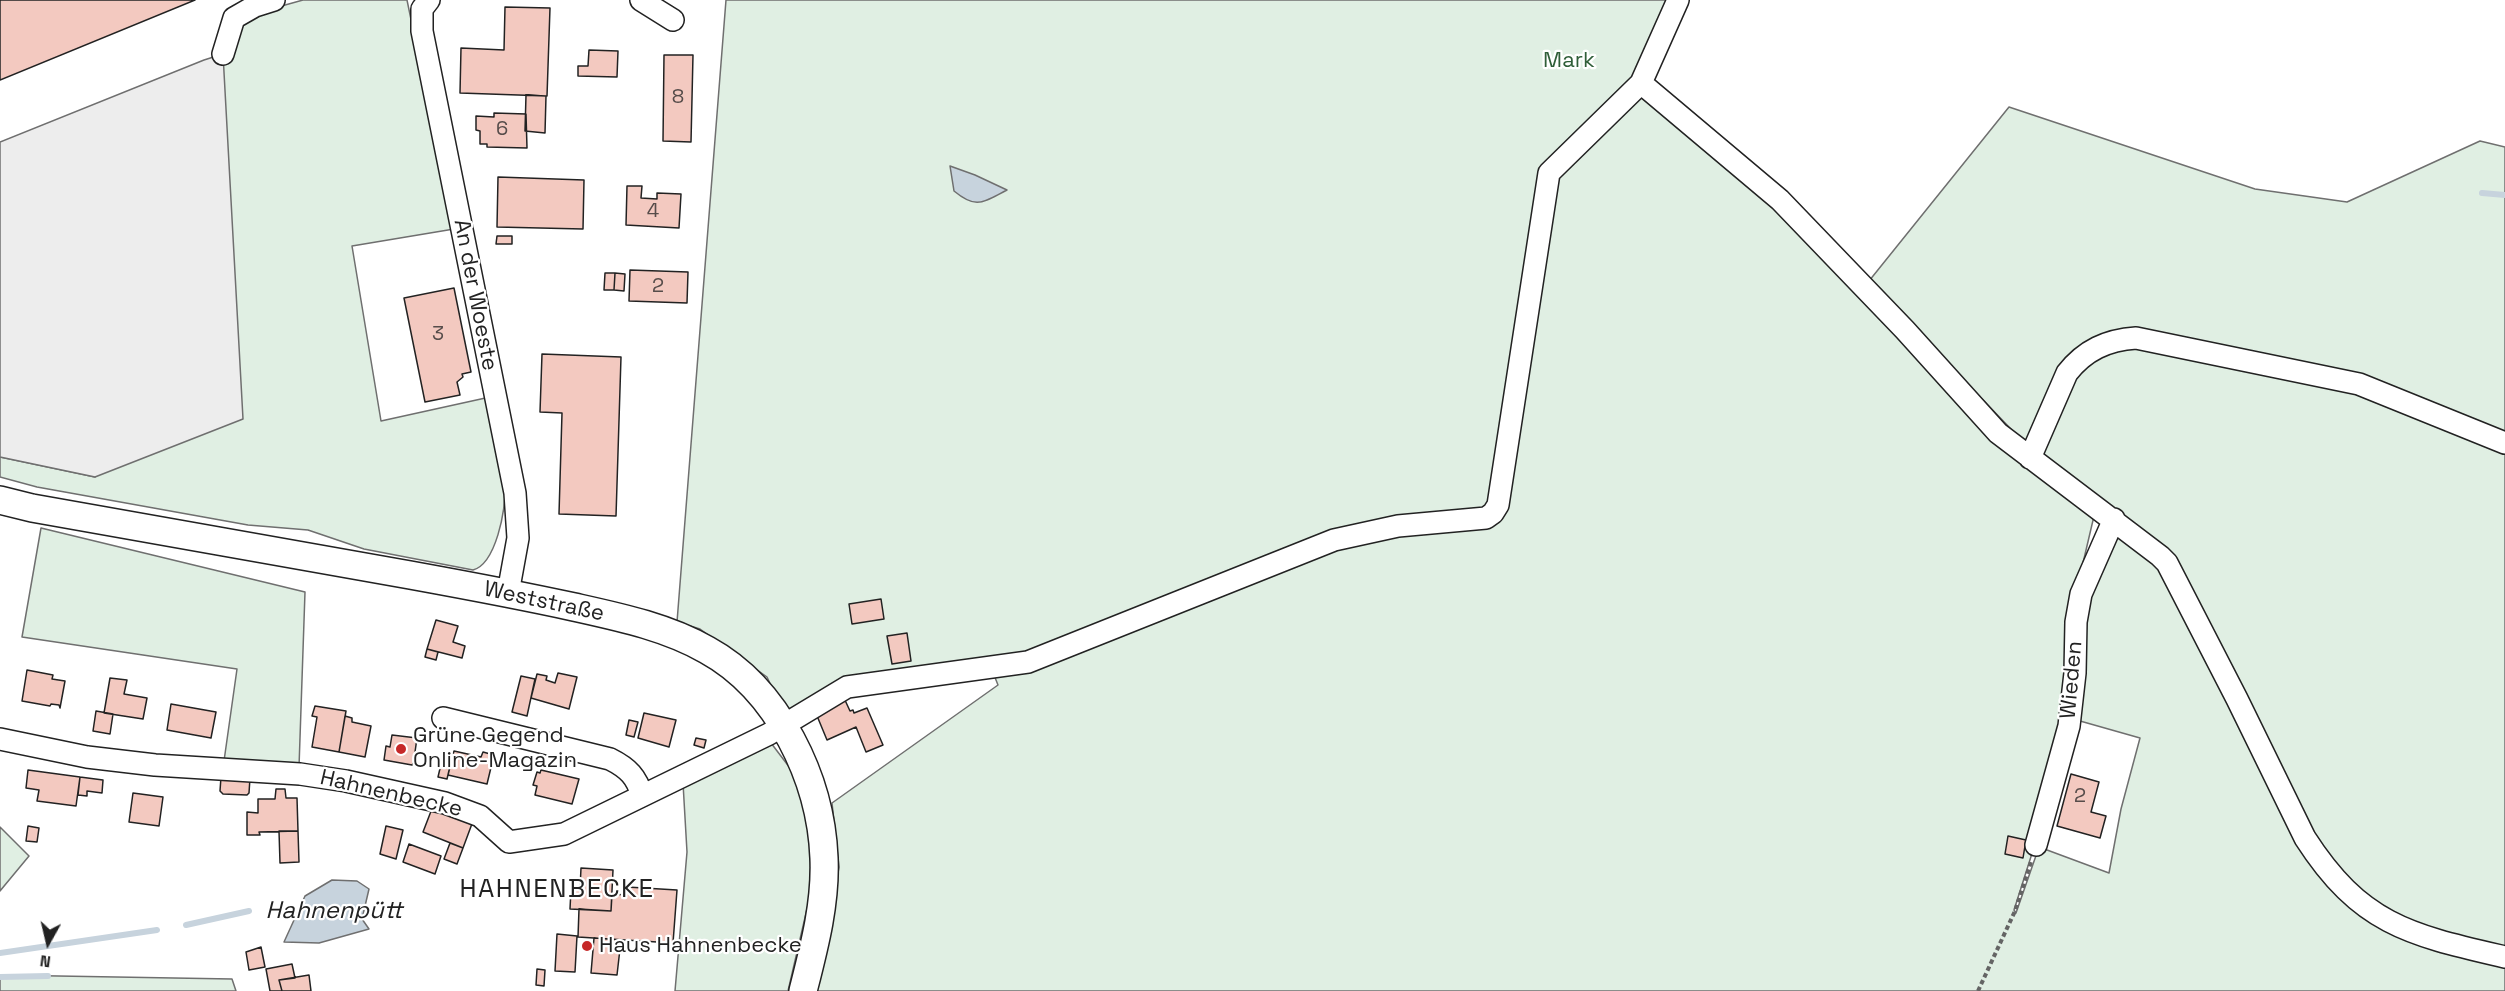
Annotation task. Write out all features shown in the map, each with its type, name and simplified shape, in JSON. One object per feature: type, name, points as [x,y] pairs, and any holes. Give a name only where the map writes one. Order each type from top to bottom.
[{"type":"main road","name":"Weststraße","points":[[0,500],[32,508],[508,593],[643,624],[688,640],[710,651],[759,692],[783,724],[805,766],[822,824],[824,860],[822,899],[803,991]]},
{"type":"street","points":[[223,54],[234,18],[255,6],[274,0]]},
{"type":"street","points":[[641,0],[673,20]]},
{"type":"street","points":[[1678,0],[1641,83],[1780,200],[1905,330],[1998,433],[2114,519],[2167,563],[2305,838],[2334,878],[2355,900],[2383,919],[2406,930],[2434,940],[2505,957]]},
{"type":"street","name":"An der Woeste","points":[[423,3],[422,31],[515,493],[518,538],[508,593]]},
{"type":"street","name":"Hahnenbecke","points":[[0,740],[87,757],[132,763],[300,774],[346,781],[445,803],[480,816],[508,842],[564,834],[769,734],[847,687],[1028,662],[1334,540],[1398,526],[1486,518],[1498,505],[1549,173],[1641,83]]},
{"type":"street","points":[[2030,458],[2067,373],[2077,361],[2087,352],[2104,344],[2120,339],[2136,338],[2360,384],[2505,444]]},
{"type":"street","name":"Wieden","points":[[2036,845],[2068,726],[2075,673],[2076,621],[2081,594],[2114,519]]},
{"type":"street","points":[[443,718],[610,759],[632,773],[642,796]]},
{"type":"path","points":[[1978,991],[2015,911],[2036,845]]},
{"type":"green space","points":[[303,0],[407,0],[454,229],[352,246],[381,421],[490,397],[504,477],[505,497],[498,535],[493,547],[488,558],[481,566],[473,570],[364,549],[308,530],[248,525],[37,487],[0,477],[0,457],[95,477],[223,54],[238,27],[260,12]]},
{"type":"green space","name":"Mark","points":[[726,0],[1676,0],[1638,82],[1544,170],[1492,508],[1397,519],[1027,655],[845,684],[785,716],[767,677],[700,629],[677,622]]},
{"type":"green space","points":[[1642,87],[1776,208],[2094,516],[2079,580],[2068,684],[2035,844],[2014,910],[2016,913],[2039,847],[2109,873],[2121,809],[2140,738],[2073,719],[2090,595],[2115,525],[2166,556],[2036,454],[2059,397],[2089,356],[2136,340],[2359,385],[2505,446],[2505,991],[817,991],[839,867],[832,803],[998,685],[992,670],[1337,549],[1401,530],[1486,529],[1502,516],[1553,175]]},
{"type":"green space","points":[[2009,107],[2255,189],[2347,202],[2480,141],[2505,147],[2505,441],[2359,381],[2135,333],[2083,348],[2031,450],[1869,281]]},
{"type":"green space","points":[[41,528],[305,592],[299,767],[224,761],[237,669],[22,637]]},
{"type":"green space","points":[[771,743],[790,768],[804,796],[811,857],[810,896],[788,991],[675,991],[687,852],[683,783]]},
{"type":"green space","points":[[0,827],[29,856],[0,891]]},
{"type":"green space","points":[[0,975],[232,979],[236,991],[0,991]]},
{"type":"shaded area","points":[[223,54],[243,419],[95,477],[0,457],[0,142]]},
{"type":"water","points":[[950,166],[1007,190],[986,201],[969,201],[954,191]]},
{"type":"water","name":"Hahnenpütt","points":[[332,880],[357,881],[369,889],[362,919],[369,929],[319,943],[284,942],[305,896]]},
{"type":"building","points":[[0,0],[195,0],[0,80]]},
{"type":"building","points":[[505,7],[550,8],[547,96],[460,93],[461,48],[504,50]]},
{"type":"building","points":[[589,50],[618,51],[617,77],[578,76],[578,66],[588,66]]},
{"type":"building","points":[[664,55],[693,55],[691,142],[663,141]]},
{"type":"building","points":[[526,95],[546,96],[545,133],[525,131]]},
{"type":"building","points":[[494,113],[526,114],[527,148],[487,147],[487,144],[480,144],[480,131],[476,130],[476,116],[494,117]]},
{"type":"building","points":[[498,177],[584,180],[583,229],[497,227]]},
{"type":"building","points":[[627,186],[642,186],[641,198],[657,199],[657,193],[681,194],[679,228],[626,225]]},
{"type":"building","points":[[497,236],[512,236],[512,244],[496,244]]},
{"type":"building","points":[[630,270],[688,272],[687,303],[629,301]]},
{"type":"building","points":[[605,273],[615,273],[614,290],[604,290]]},
{"type":"building","points":[[615,273],[625,274],[624,291],[614,290]]},
{"type":"building","points":[[454,288],[471,372],[462,374],[463,377],[457,382],[460,395],[425,402],[404,298]]},
{"type":"building","points":[[542,354],[621,357],[616,516],[559,514],[562,413],[540,412]]},
{"type":"building","points":[[881,599],[884,619],[852,624],[849,604]]},
{"type":"building","points":[[436,620],[458,626],[453,642],[465,646],[462,658],[427,649]]},
{"type":"building","points":[[907,633],[911,661],[892,664],[887,636]]},
{"type":"building","points":[[427,649],[438,652],[436,660],[425,657]]},
{"type":"building","points":[[27,670],[53,675],[52,679],[65,681],[60,708],[59,705],[51,704],[50,706],[22,701]]},
{"type":"building","points":[[558,673],[577,677],[569,709],[531,698],[537,674],[547,676],[546,680],[555,683]]},
{"type":"building","points":[[521,676],[535,679],[527,716],[512,712]]},
{"type":"building","points":[[110,678],[127,680],[124,694],[147,698],[143,719],[104,713]]},
{"type":"building","points":[[844,698],[850,711],[853,710],[854,713],[867,708],[883,745],[866,752],[856,727],[827,740],[815,711]]},
{"type":"building","points":[[171,704],[216,712],[211,738],[167,730]]},
{"type":"building","points":[[315,706],[346,711],[339,752],[312,747],[317,717],[312,716]]},
{"type":"building","points":[[96,711],[113,714],[110,734],[93,731]]},
{"type":"building","points":[[644,713],[676,720],[669,747],[638,738]]},
{"type":"building","points":[[345,716],[352,718],[352,722],[371,726],[365,757],[339,752]]},
{"type":"building","points":[[629,720],[638,722],[634,737],[626,735]]},
{"type":"building","name":"Grüne Gegend Online-Magazin","points":[[392,735],[417,738],[416,760],[412,765],[384,760],[386,746],[390,747]]},
{"type":"building","points":[[696,738],[706,740],[704,748],[694,745]]},
{"type":"building","points":[[454,751],[481,757],[483,752],[494,755],[487,784],[448,775]]},
{"type":"building","points":[[442,760],[451,762],[447,779],[438,777]]},
{"type":"building","points":[[28,770],[80,777],[76,806],[37,801],[39,790],[26,788]]},
{"type":"building","points":[[541,770],[579,779],[572,804],[535,795],[537,786],[533,785],[537,772],[540,773]]},
{"type":"building","points":[[2071,774],[2099,782],[2091,812],[2106,816],[2100,838],[2057,826]]},
{"type":"building","points":[[80,777],[103,780],[102,793],[87,791],[87,796],[78,795]]},
{"type":"building","points":[[221,777],[250,778],[249,793],[247,795],[223,794],[220,791]]},
{"type":"building","points":[[276,789],[285,789],[286,798],[297,798],[298,831],[259,832],[260,835],[247,835],[247,812],[258,813],[258,799],[275,799]]},
{"type":"building","points":[[133,793],[163,797],[159,826],[129,822]]},
{"type":"building","points":[[433,806],[473,821],[463,848],[423,832]]},
{"type":"building","points":[[28,826],[39,828],[37,842],[26,841]]},
{"type":"building","points":[[386,826],[403,830],[396,859],[380,854]]},
{"type":"building","points":[[279,831],[298,831],[299,862],[280,863]]},
{"type":"building","points":[[2008,836],[2026,840],[2023,858],[2005,854]]},
{"type":"building","points":[[450,843],[463,848],[457,864],[444,859]]},
{"type":"building","points":[[409,844],[441,856],[435,874],[403,862]]},
{"type":"building","points":[[581,868],[613,870],[611,911],[570,909],[571,889],[580,889]]},
{"type":"building","points":[[627,887],[677,890],[673,943],[578,937],[579,909],[611,911],[612,894],[626,895]]},
{"type":"building","points":[[557,934],[577,936],[575,972],[555,971]]},
{"type":"building","points":[[594,938],[621,940],[617,975],[591,973]]},
{"type":"building","points":[[261,947],[265,967],[249,970],[246,952]]},
{"type":"building","points":[[292,964],[295,978],[279,980],[282,991],[270,991],[266,969]]},
{"type":"building","points":[[537,969],[545,970],[544,986],[536,985]]},
{"type":"building","points":[[309,975],[311,991],[282,991],[279,980]]},
{"type":"waterway","points":[[2482,193],[2505,195]]},
{"type":"waterway","name":"Hahnenbecke","points":[[186,925],[249,911]]},
{"type":"waterway","name":"Hahnenbecke","points":[[0,953],[157,930]]},
{"type":"waterway","points":[[0,977],[48,976]]},
{"type":"place","name":"Grüne Gegend Online-Magazin","points":[[401,749]]},
{"type":"place","name":"Haus Hahnenbecke","points":[[587,946]]},
{"type":"district","name":"HAHNENBECKE","points":[[557,890]]}]
